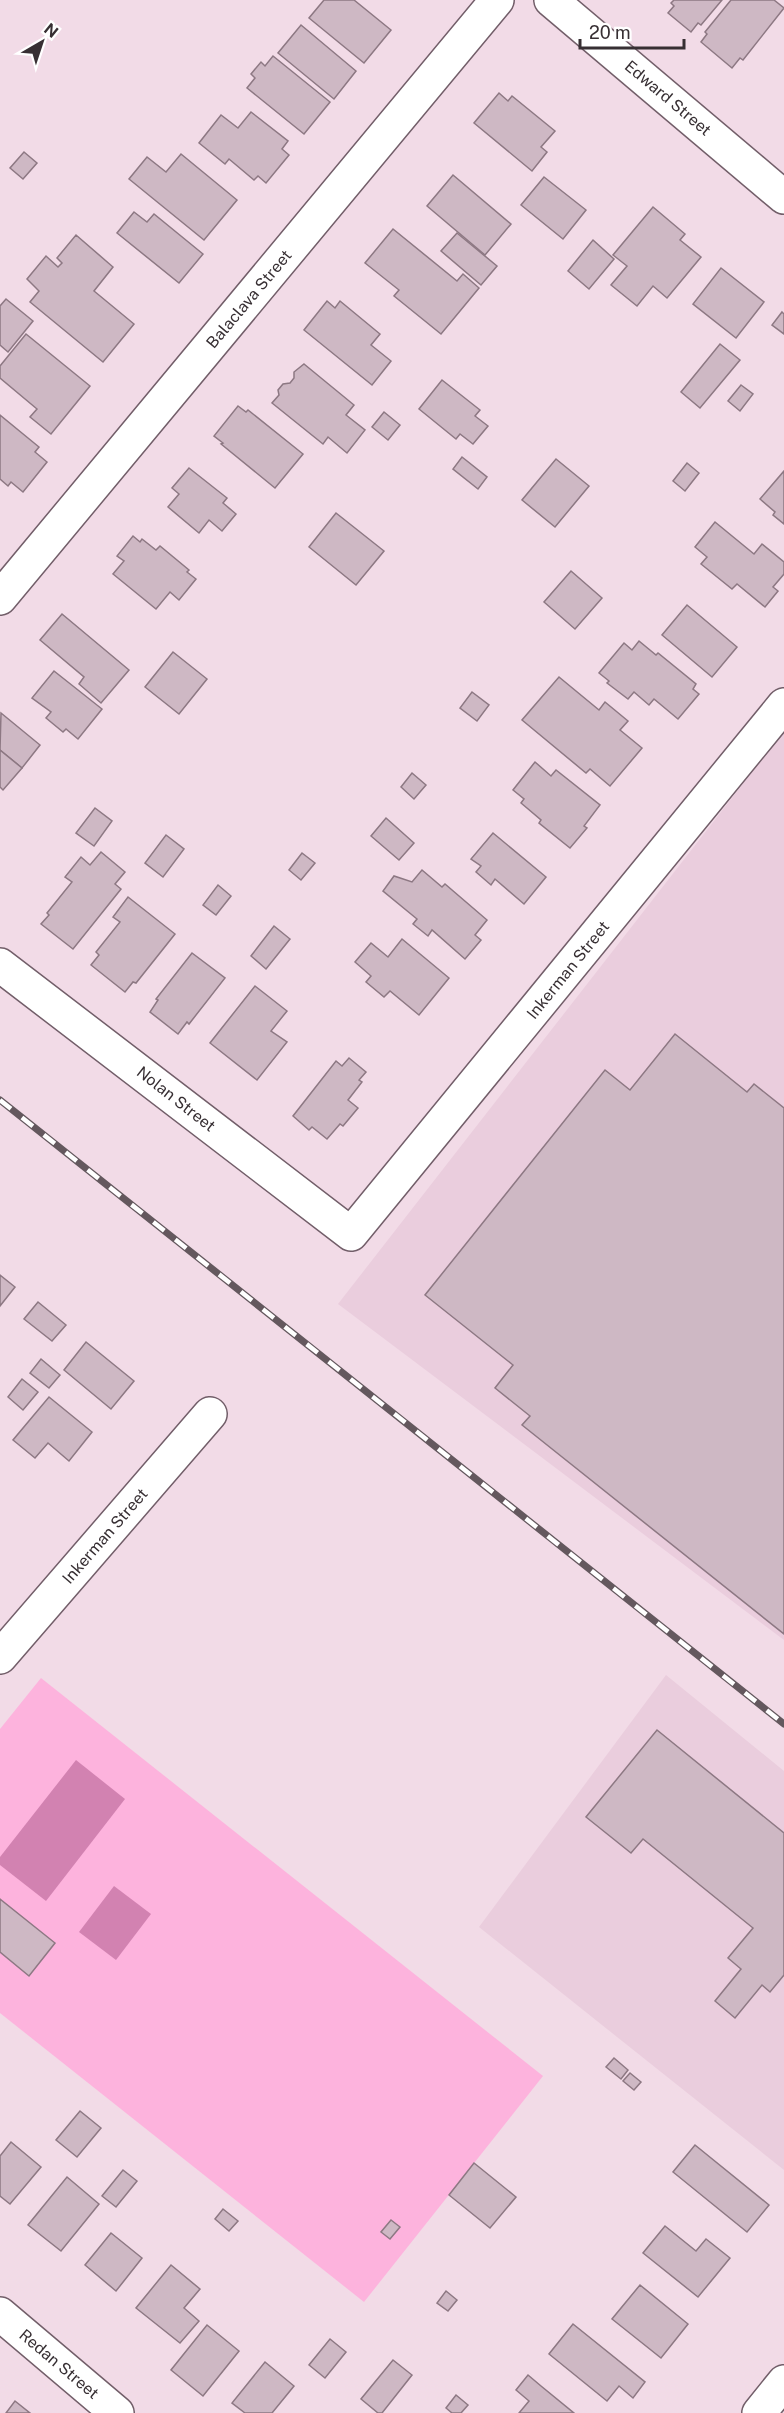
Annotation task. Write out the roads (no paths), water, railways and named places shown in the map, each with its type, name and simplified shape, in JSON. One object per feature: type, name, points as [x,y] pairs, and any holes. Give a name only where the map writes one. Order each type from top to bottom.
[{"type":"street","name":"Balaclava Street","points":[[0,598],[497,0]]},
{"type":"street","name":"Edward Street","points":[[551,0],[784,197]]},
{"type":"street","name":"Inkerman Street","points":[[351,1234],[784,705]]},
{"type":"street","name":"Nolan Street","points":[[0,965],[351,1234]]},
{"type":"street","name":"Inkerman Street","points":[[0,1657],[210,1414]]},
{"type":"street","name":"Redan Street","points":[[0,2314],[117,2413]]},
{"type":"street","points":[[759,2413],[784,2382]]},
{"type":"railway","points":[[0,1100],[784,1724]]}]
